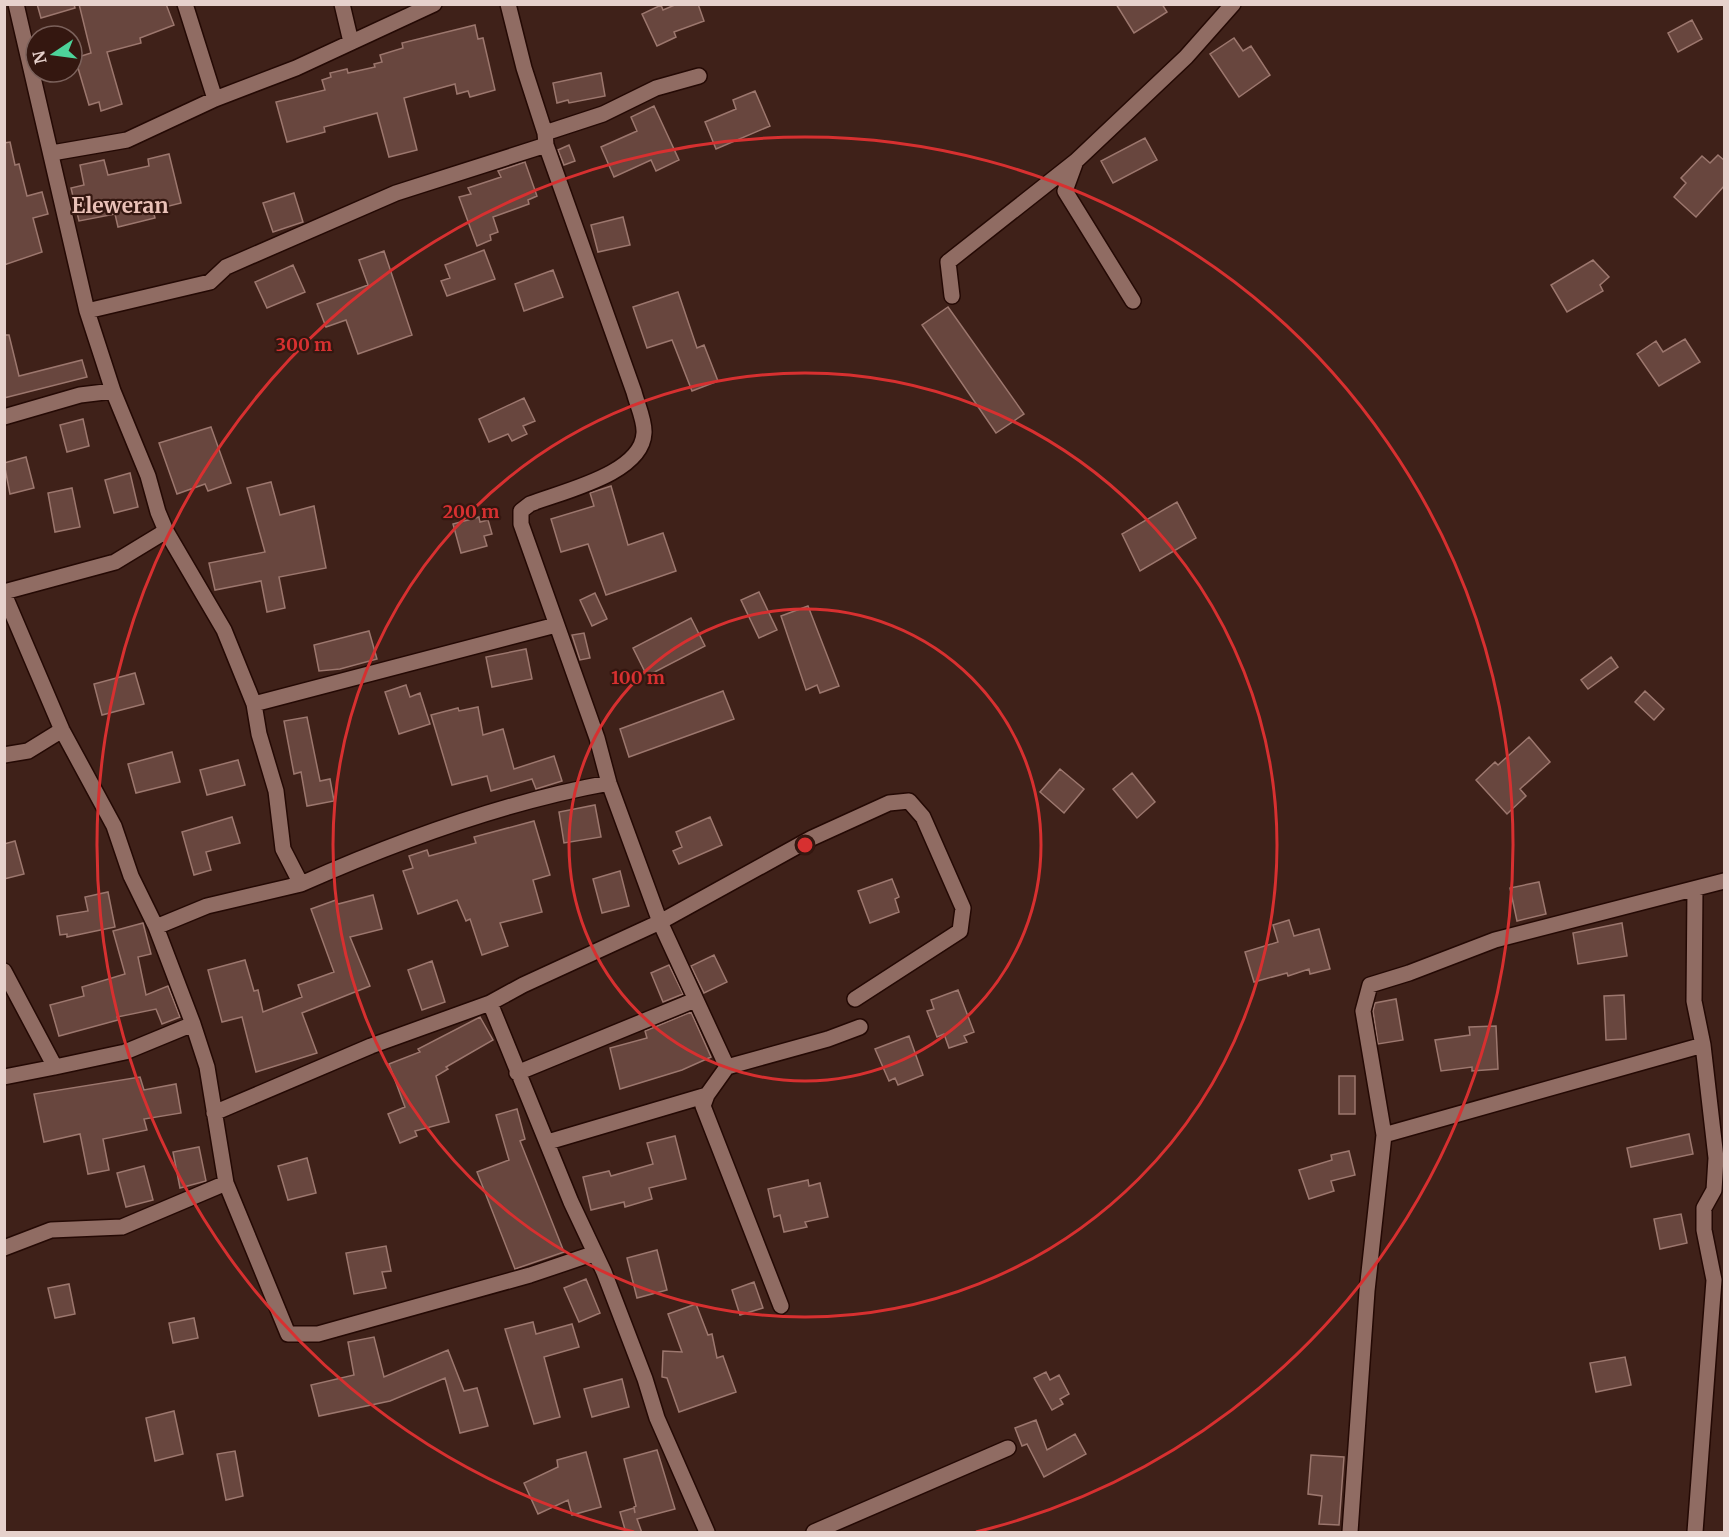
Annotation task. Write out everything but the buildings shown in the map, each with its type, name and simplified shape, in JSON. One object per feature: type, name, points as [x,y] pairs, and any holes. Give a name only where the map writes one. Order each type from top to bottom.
[{"type":"street","points":[[16,4],[52,153],[65,229],[87,311],[113,391],[148,476],[166,531],[224,630],[254,704],[259,734],[276,791],[284,849],[301,884]]},
{"type":"street","points":[[185,4],[215,99]]},
{"type":"street","points":[[342,4],[351,42]]},
{"type":"street","points":[[52,153],[128,140],[215,99],[296,68],[434,4]]},
{"type":"street","points":[[508,4],[545,139],[627,371],[645,431],[639,451],[615,472],[530,504],[522,511],[521,524],[597,738],[609,783],[660,922],[727,1067]]},
{"type":"street","points":[[952,296],[948,262],[1076,161],[1186,57],[1233,4]]},
{"type":"street","points":[[87,311],[210,282],[226,267],[396,193],[545,139],[656,88],[699,76]]},
{"type":"street","points":[[1076,161],[1065,191],[1133,301]]},
{"type":"street","points":[[4,417],[80,395],[113,391]]},
{"type":"street","points":[[166,531],[115,562],[4,593],[62,730],[114,826],[131,876],[156,927],[194,1024],[207,1067],[226,1184],[288,1334],[318,1334],[530,1275],[595,1253]]},
{"type":"street","points":[[254,704],[556,625]]},
{"type":"street","points":[[4,755],[28,751],[62,730]]},
{"type":"street","points":[[156,927],[207,906],[301,884],[379,850],[466,821],[580,788],[609,783]]},
{"type":"street","points":[[214,1113],[371,1046],[490,1003],[660,922],[812,838],[889,803],[909,801],[922,817],[963,908],[960,931],[855,999]]},
{"type":"street","points":[[1350,1533],[1367,1291],[1384,1136],[1363,1011],[1370,985],[1438,962],[1495,939],[1725,881]]},
{"type":"street","points":[[1695,889],[1694,1001],[1703,1045],[1719,1189],[1704,1209],[1704,1230],[1714,1280],[1695,1533]]},
{"type":"street","points":[[4,971],[54,1067]]},
{"type":"street","points":[[516,1073],[695,1000]]},
{"type":"street","points":[[490,1003],[516,1073],[595,1253],[645,1379],[657,1418],[707,1533]]},
{"type":"street","points":[[4,1077],[125,1052],[194,1024]]},
{"type":"street","points":[[781,1306],[703,1106],[707,1095],[727,1067],[775,1055],[860,1027]]},
{"type":"street","points":[[1384,1136],[1703,1045]]},
{"type":"street","points":[[548,1142],[707,1095]]},
{"type":"street","points":[[4,1248],[51,1230],[122,1227],[226,1184]]},
{"type":"street","points":[[814,1533],[1008,1448]]},
{"type":"district","name":"Eleweran","points":[[120,205]]}]
